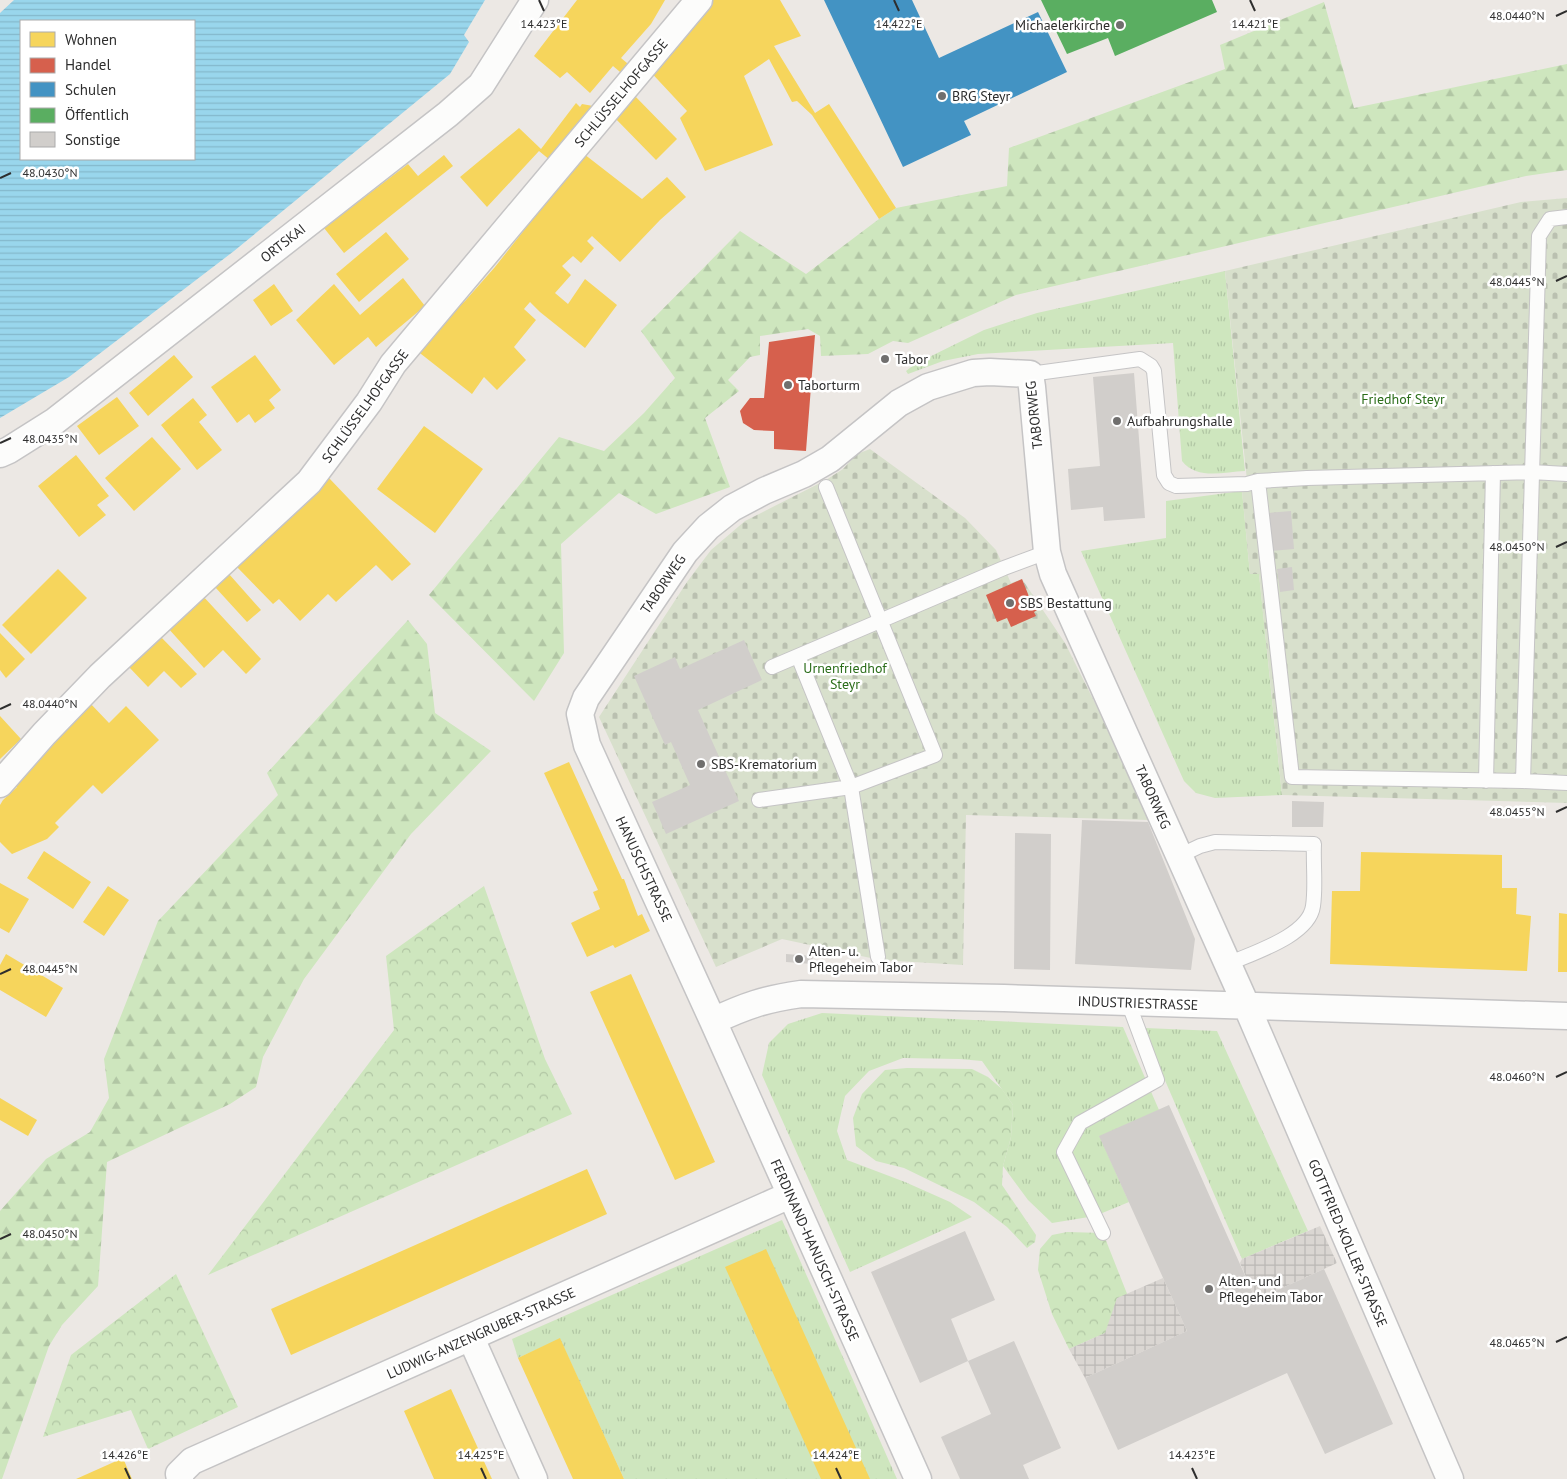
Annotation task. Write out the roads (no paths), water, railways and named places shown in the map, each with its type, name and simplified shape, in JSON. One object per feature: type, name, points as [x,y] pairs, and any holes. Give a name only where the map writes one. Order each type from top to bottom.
[{"type":"street","name":"ORTSKAI","points":[[0,454],[10,450],[55,421],[434,126],[481,85],[535,0]]},
{"type":"street","name":"SCHLÜSSELHOFGASSE","points":[[0,784],[44,734],[100,676],[309,482],[369,402],[393,364],[699,0]]},
{"type":"street","name":"TABORWEG","points":[[580,714],[586,698],[685,552],[708,527],[732,508],[764,491],[804,474],[830,459],[899,403],[928,387],[973,373],[1030,374],[1047,552],[1053,574],[1246,1007]]},
{"type":"street","name":"HANUSCHSTRASSE","points":[[580,714],[587,745],[713,1021]]},
{"type":"street","name":"INDUSTRIESTRASSE","points":[[713,1021],[745,1006],[773,998],[800,994],[1004,998],[1567,1016]]},
{"type":"street","name":"GOTTFRIED-KOLLER-STRASSE","points":[[1246,1007],[1450,1479]]},
{"type":"street","name":"FERDINAND-HANUSCH-STRASSE","points":[[713,1021],[918,1479]]},
{"type":"street","name":"LUDWIG-ANZENGRUBER-STRASSE","points":[[180,1479],[179,1474],[192,1461],[790,1195]]},
{"type":"street","points":[[471,1338],[534,1479]]},
{"type":"lane","points":[[1523,781],[1539,236],[1550,219],[1567,217]]},
{"type":"lane","points":[[1030,374],[1140,358],[1146,361],[1152,366],[1154,371],[1164,475],[1169,483],[1176,486],[1247,484],[1258,481],[1306,478],[1531,472],[1567,474]]},
{"type":"lane","points":[[1486,781],[1493,473]]},
{"type":"lane","points":[[1258,481],[1292,777],[1567,783]]},
{"type":"lane","points":[[759,800],[851,787],[935,755],[826,487]]},
{"type":"lane","points":[[772,667],[1004,568],[1047,552]]},
{"type":"lane","points":[[798,656],[851,787],[878,957]]},
{"type":"lane","points":[[1179,856],[1200,846],[1215,842],[1314,844],[1313,907],[1308,919],[1286,938],[1228,964]]},
{"type":"lane","points":[[1103,1233],[1064,1152],[1080,1123],[1157,1080],[1128,1002]]},
{"type":"water","points":[[14,0],[485,0],[464,35],[469,42],[450,74],[234,251],[69,377],[0,418],[0,13]]},
{"type":"place","name":"Michaelerkirche","points":[[1120,25]]},
{"type":"place","name":"BRG Steyr","points":[[942,96]]},
{"type":"place","name":"Tabor","points":[[885,359]]},
{"type":"place","name":"Taborturm","points":[[788,385]]},
{"type":"place","name":"Aufbahrungshalle","points":[[1117,421]]},
{"type":"place","name":"SBS Bestattung","points":[[1010,603]]},
{"type":"place","name":"SBS-Krematorium","points":[[701,764]]},
{"type":"place","name":"Alten- u. Pflegeheim Tabor","points":[[799,959]]},
{"type":"place","name":"Alten- und Pflegeheim Tabor","points":[[1209,1289]]},
{"type":"park label","name":"Friedhof Steyr","points":[[1403,399]]},
{"type":"park label","name":"Urnenfriedhof Steyr","points":[[845,676]]}]
